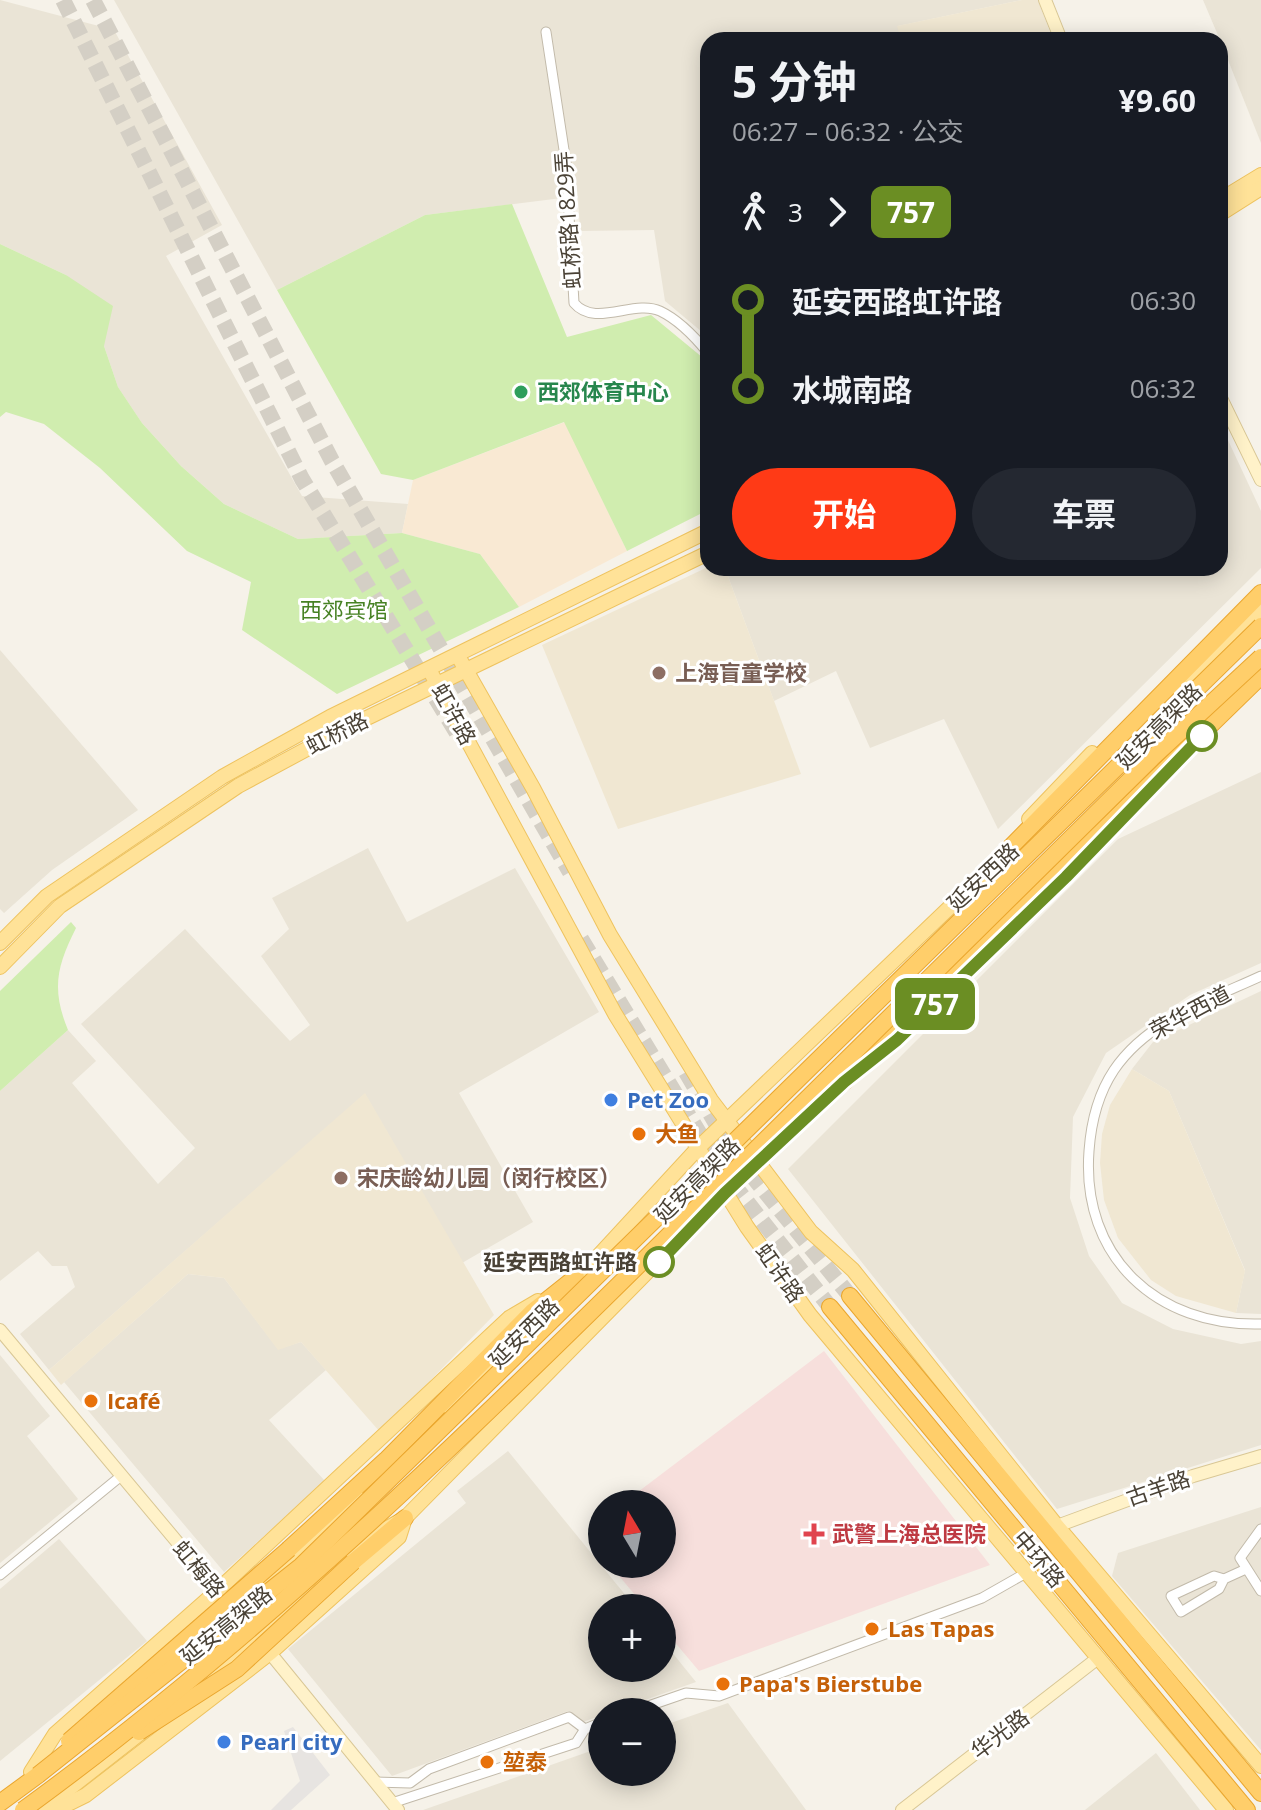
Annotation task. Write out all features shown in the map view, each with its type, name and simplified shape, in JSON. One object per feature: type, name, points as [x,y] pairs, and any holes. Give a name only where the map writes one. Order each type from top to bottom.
[{"type":"highway","points":[[989,869],[1261,593]]},
{"type":"highway","name":"延安高架路","points":[[0,1803],[310,1557],[1261,626]]},
{"type":"highway","name":"延安高架路","points":[[23,1810],[106,1750],[312,1576],[493,1409],[1152,758],[1261,656]]},
{"type":"highway","points":[[844,1082],[1261,678]]},
{"type":"highway","points":[[35,1774],[84,1724],[289,1549],[386,1460],[532,1312],[576,1277]]},
{"type":"highway","name":"中环路","points":[[850,1296],[1261,1793]]},
{"type":"highway","name":"中环路","points":[[830,1307],[1247,1810]]},
{"type":"highway","points":[[106,1750],[159,1721],[237,1669],[405,1518]]},
{"type":"main road","points":[[1228,195],[1261,175]]},
{"type":"main road","points":[[1228,209],[1261,188]]},
{"type":"main road","name":"虹桥路","points":[[0,943],[47,896],[222,777],[330,717],[430,671],[700,535]]},
{"type":"main road","name":"虹桥路","points":[[0,967],[60,906],[238,786],[342,730],[700,557]]},
{"type":"main road","points":[[989,869],[1045,800],[1261,587]]},
{"type":"main road","name":"延安西路","points":[[0,1795],[35,1774],[237,1614],[555,1303],[698,1148],[989,869],[1056,811],[1261,608]]},
{"type":"main road","name":"虹许路","points":[[458,656],[617,946],[676,1046],[758,1165],[818,1239],[853,1270],[1057,1526],[1261,1766]]},
{"type":"main road","name":"延安西路","points":[[42,1810],[258,1638],[348,1551],[405,1518],[725,1193],[844,1082],[886,1028],[1261,656]]},
{"type":"main road","name":"虹许路","points":[[430,671],[615,1014],[725,1193],[810,1315],[1226,1810]]},
{"type":"main road","points":[[844,1082],[897,1040],[1055,888],[1182,755],[1261,678]]},
{"type":"main road","points":[[35,1774],[55,1734],[217,1591],[509,1318],[576,1277]]},
{"type":"main road","points":[[56,1810],[86,1795],[270,1653],[399,1537],[405,1518]]},
{"type":"main road","points":[[258,1638],[287,1638]]},
{"type":"street","points":[[1045,0],[1058,32]]},
{"type":"street","name":"虹桥路1829弄","points":[[546,32],[566,163],[574,303],[579,310],[596,313],[658,310],[692,333],[700,343]]},
{"type":"street","points":[[1228,412],[1261,480]]},
{"type":"street","name":"荣华西道","points":[[1261,976],[1178,1015],[1142,1038],[1114,1070],[1098,1103],[1088,1168],[1091,1203],[1105,1240],[1125,1274],[1152,1297],[1194,1316],[1234,1325],[1261,1324]]},
{"type":"street","name":"虹梅路","points":[[0,1330],[395,1807]]},
{"type":"street","name":"古羊路","points":[[1057,1526],[1132,1496],[1261,1456]]},
{"type":"street","points":[[0,1575],[121,1476]]},
{"type":"street","points":[[1261,1529],[1240,1558],[1261,1591]]},
{"type":"street","points":[[1224,1579],[1214,1576],[1171,1596],[1181,1612],[1219,1589],[1224,1579],[1246,1569]]},
{"type":"street","points":[[672,1698],[686,1693],[719,1696],[982,1598],[1026,1573]]},
{"type":"street","name":"华光路","points":[[902,1810],[1098,1658]]},
{"type":"street","points":[[375,1782],[410,1783],[429,1769],[569,1717],[585,1729]]},
{"type":"street","points":[[395,1807],[576,1743],[588,1728]]},
{"type":"shaded area","points":[[0,0],[114,30],[222,225],[166,256],[302,496],[408,504],[402,533],[298,539],[224,504],[181,466],[142,423],[118,387],[104,346],[66,275],[0,244]]},
{"type":"shaded area","points":[[114,0],[1022,0],[898,26],[899,32],[700,32],[700,330],[665,301],[654,230],[580,231],[578,196],[425,215],[277,290]]},
{"type":"shaded area","points":[[1022,0],[1038,0],[1050,32],[899,32],[897,26]]},
{"type":"shaded area","points":[[1203,0],[1261,0],[1261,143],[1228,60],[1228,32],[1217,32]]},
{"type":"shaded area","points":[[565,422],[627,551],[519,607],[480,554],[402,533],[413,480]]},
{"type":"shaded area","points":[[1228,440],[1261,511],[1261,568],[998,829],[944,719],[870,748],[836,671],[774,701],[728,576],[1228,576]]},
{"type":"shaded area","name":"上海盲童学校","points":[[700,571],[700,576],[728,576],[801,774],[618,829],[542,645]]},
{"type":"shaded area","points":[[0,650],[138,810],[52,870],[4,913],[0,909]]},
{"type":"shaded area","points":[[1261,772],[1261,963],[1190,995],[1106,1053],[1073,1117],[1070,1198],[1089,1256],[1122,1303],[1173,1329],[1241,1344],[1261,1341],[1261,1445],[1057,1509],[788,1169],[1118,839]]},
{"type":"shaded area","points":[[368,848],[407,922],[515,868],[599,1012],[459,1093],[533,1222],[462,1263],[365,1094],[49,1370],[20,1334],[75,1287],[67,1266],[52,1266],[38,1251],[0,1281],[0,1091],[68,1030],[96,1061],[72,1083],[158,1184],[195,1148],[81,1024],[185,929],[290,1041],[310,1025],[261,956],[289,929],[272,898]]},
{"type":"shaded area","points":[[1261,991],[1261,1314],[1236,1313],[1245,1270],[1169,1091],[1132,1069],[1153,1042]]},
{"type":"shaded area","points":[[1132,1069],[1169,1091],[1245,1271],[1236,1313],[1176,1296],[1151,1280],[1118,1238],[1104,1200],[1100,1163],[1102,1134],[1110,1105]]},
{"type":"shaded area","name":"宋庆龄幼儿园（闵行校区）","points":[[365,1093],[494,1315],[380,1432],[301,1342],[278,1350],[224,1278],[188,1274],[61,1385],[49,1370]]},
{"type":"shaded area","points":[[188,1274],[224,1278],[278,1349],[301,1342],[326,1370],[269,1420],[325,1481],[224,1572],[64,1382]]},
{"type":"shaded area","name":"武警上海总医院","points":[[824,1351],[990,1565],[699,1671],[676,1644],[676,1594],[634,1594],[621,1578],[676,1578],[676,1490],[640,1490]]},
{"type":"shaded area","points":[[0,1355],[50,1416],[27,1436],[78,1499],[0,1563]]},
{"type":"shaded area","points":[[508,1451],[588,1549],[588,1578],[612,1578],[625,1594],[588,1594],[588,1682],[676,1682],[676,1657],[696,1682],[651,1698],[588,1698],[588,1720],[583,1722],[568,1711],[392,1776],[288,1649],[466,1503],[457,1491]]},
{"type":"shaded area","points":[[1261,1507],[1261,1750],[1112,1576],[1118,1553]]},
{"type":"shaded area","points":[[59,1539],[147,1641],[0,1761],[0,1589]]},
{"type":"shaded area","points":[[728,1703],[806,1810],[423,1810],[588,1752],[588,1786],[676,1786],[676,1721]]},
{"type":"shaded area","points":[[293,1727],[330,1775],[291,1810],[271,1810],[300,1781],[284,1731]]},
{"type":"shaded area","points":[[1156,1753],[1200,1810],[1085,1810]]},
{"type":"green space","name":"西郊体育中心","points":[[512,204],[567,337],[651,315],[700,355],[700,514],[627,551],[564,422],[413,480],[381,474],[277,290],[425,215]]},
{"type":"green space","name":"西郊宾馆","points":[[0,244],[66,275],[113,306],[104,346],[118,387],[142,423],[181,466],[224,504],[298,539],[402,533],[480,554],[519,607],[337,694],[242,630],[251,582],[187,551],[100,468],[44,424],[6,412],[0,417]]},
{"type":"green space","points":[[71,922],[76,928],[64,954],[58,978],[59,1002],[68,1030],[0,1091],[0,991]]},
{"type":"tunnel","points":[[63,0],[302,479],[460,738]]},
{"type":"tunnel","points":[[93,0],[332,461],[570,872]]},
{"type":"tunnel","points":[[581,939],[721,1169],[830,1307]]},
{"type":"tunnel","points":[[686,1072],[732,1151],[850,1296]]},
{"type":"bus line","name":"757","points":[[659,1262],[725,1193],[844,1082],[897,1040],[1066,877],[1202,736]]},
{"type":"place","name":"西郊体育中心","points":[[521,392]]},
{"type":"place","name":"上海盲童学校","points":[[659,673]]},
{"type":"place","name":"Pet Zoo","points":[[611,1100]]},
{"type":"place","name":"大鱼","points":[[639,1134]]},
{"type":"place","name":"宋庆龄幼儿园（闵行校区）","points":[[341,1178]]},
{"type":"place","name":"延安西路虹许路","points":[[659,1262]]},
{"type":"place","name":"Icafé","points":[[91,1401]]},
{"type":"place","name":"武警上海总医院","points":[[814,1534]]},
{"type":"place","name":"Las Tapas","points":[[872,1629]]},
{"type":"place","name":"Papa's Bierstube","points":[[723,1684]]},
{"type":"place","name":"Pearl city","points":[[224,1742]]},
{"type":"place","name":"堃泰","points":[[487,1762]]}]
